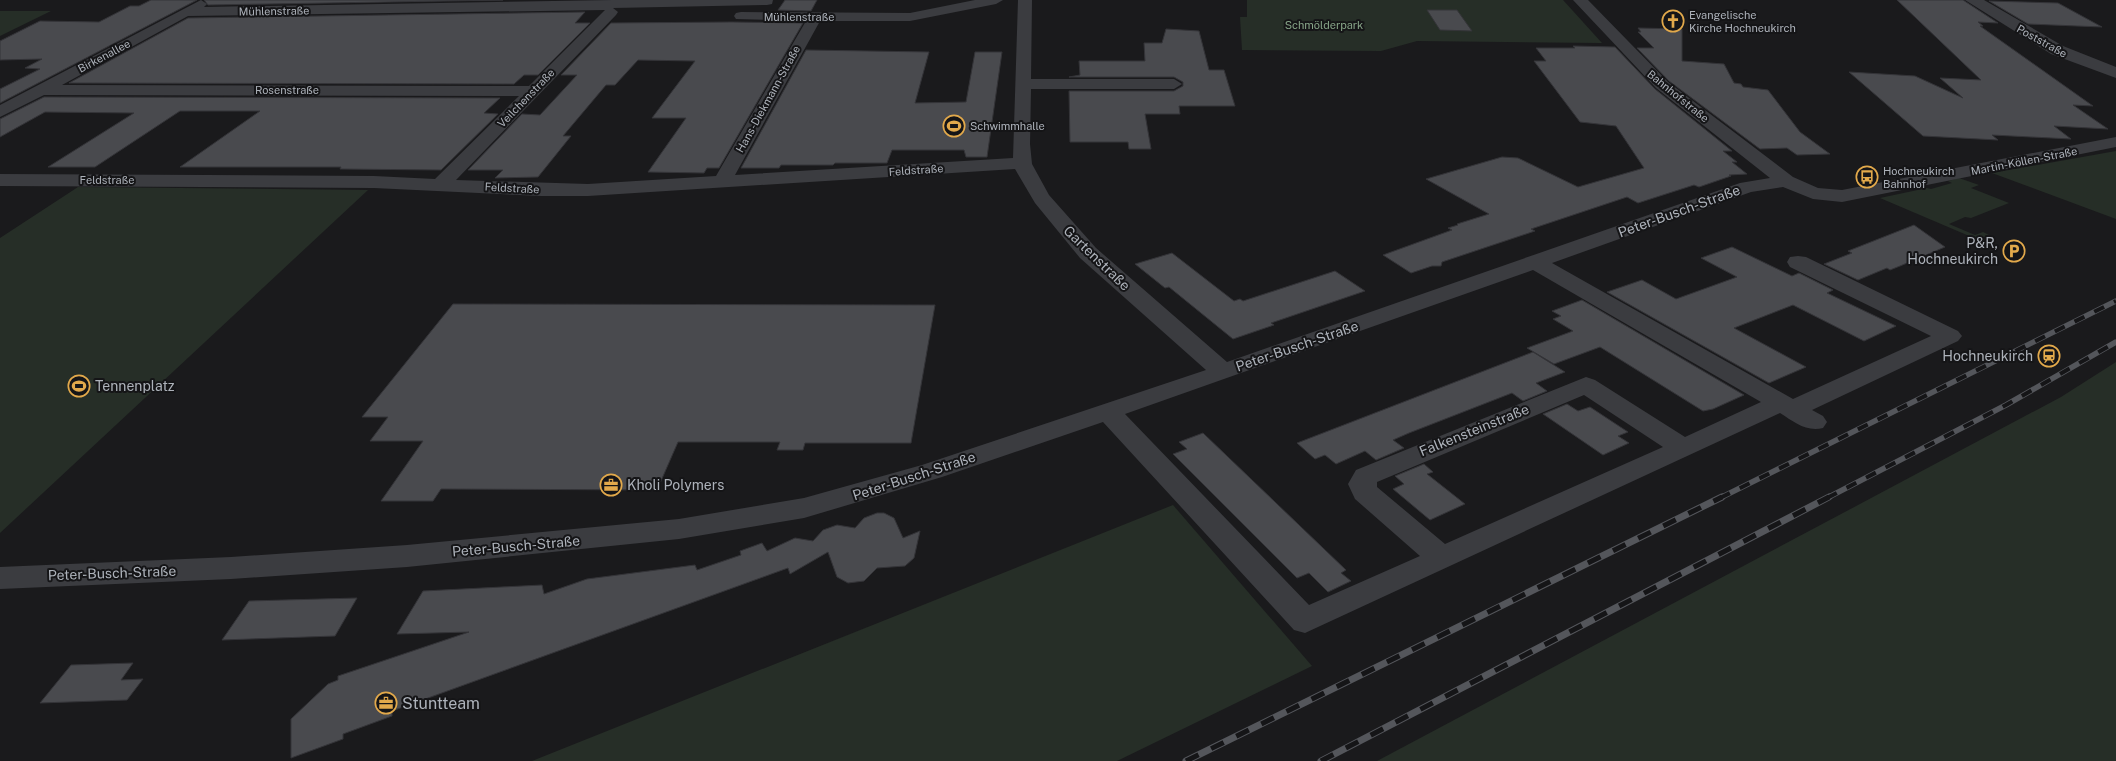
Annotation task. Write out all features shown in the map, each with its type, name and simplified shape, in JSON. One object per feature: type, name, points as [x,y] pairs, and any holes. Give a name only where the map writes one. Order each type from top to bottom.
[{"type":"street","name":"Birkenallee","points":[[0,112],[207,0]]},
{"type":"street","name":"Mühlenstraße","points":[[607,9],[614,4],[767,0]]},
{"type":"street","points":[[756,16],[767,0]]},
{"type":"street","name":"Mühlenstraße","points":[[185,12],[607,9],[644,15],[914,17],[996,0]]},
{"type":"street","name":"Gartenstraße","points":[[1025,0],[1021,144],[1023,163],[1037,191],[1068,232],[1088,253],[1223,372]]},
{"type":"street","name":"Bahnhofstraße","points":[[1580,0],[1662,85],[1786,180]]},
{"type":"street","name":"Poststraße","points":[[1973,0],[2057,50],[2116,73]]},
{"type":"street","name":"Veilchenstraße","points":[[441,184],[532,91],[607,9]]},
{"type":"street","name":"Hans-Diekmann-Straße","points":[[722,182],[815,17]]},
{"type":"street","points":[[1024,84],[1174,84]]},
{"type":"street","name":"Rosenstraße","points":[[42,90],[532,91]]},
{"type":"street","name":"Martin-Köllen-Straße","points":[[1786,180],[1801,190],[1816,194],[1842,196],[2116,142]]},
{"type":"street","name":"Feldstraße","points":[[0,180],[374,182],[564,190],[1023,163]]},
{"type":"street","name":"Peter-Busch-Straße","points":[[0,578],[231,568],[347,560],[609,537],[716,524],[778,514],[850,497],[932,472],[1747,188],[1786,180]]},
{"type":"street","points":[[1107,411],[1305,621],[1684,448],[1950,336],[1798,262]]},
{"type":"street","points":[[1536,263],[1814,422]]},
{"type":"street","name":"Falkensteinstraße","points":[[1442,558],[1365,492],[1362,484],[1366,476],[1586,385],[1684,448]]},
{"type":"green space","name":"Schmölderpark","points":[[1247,0],[1563,0],[1602,43],[1417,41],[1381,51],[1242,50],[1240,17],[1247,17]]},
{"type":"green space","points":[[0,11],[51,11],[0,36]]},
{"type":"green space","points":[[2116,151],[2116,219],[1992,173]]},
{"type":"green space","points":[[1959,178],[1979,185],[1971,188],[2009,203],[1971,218],[1965,217],[1949,224],[1975,235],[1983,232],[1989,235],[1982,238],[1985,239],[1981,241],[1880,198],[1927,188],[1931,189],[1952,183],[1948,181]]},
{"type":"green space","name":"Tennenplatz","points":[[78,187],[368,190],[0,533],[0,238]]},
{"type":"green space","points":[[2116,362],[2116,761],[1377,761],[2061,397]]},
{"type":"green space","points":[[1173,505],[1312,666],[1117,761],[532,761]]},
{"type":"building","points":[[151,0],[197,0],[0,103],[0,89],[40,69],[25,68],[42,59],[0,60],[0,41],[40,21],[99,22],[130,6],[139,6]]},
{"type":"building","points":[[204,0],[503,0],[208,5]]},
{"type":"building","points":[[785,0],[817,0],[811,11],[778,10]]},
{"type":"building","points":[[1897,0],[1963,0],[1998,23],[1978,22],[1983,26],[1980,26],[2093,106],[2073,105],[2108,129],[2054,126],[2071,139],[1992,135],[1998,140],[1923,136],[1849,72],[1915,76],[1963,98],[1940,78],[1981,80]]},
{"type":"building","points":[[1989,1],[2058,3],[2102,27],[2028,24]]},
{"type":"building","points":[[1427,10],[1457,10],[1472,31],[1440,30]]},
{"type":"building","points":[[585,12],[575,23],[590,23],[538,75],[524,75],[514,84],[69,83],[188,18]]},
{"type":"building","points":[[611,23],[803,23],[719,168],[707,168],[704,173],[648,172],[686,118],[652,118],[695,61],[638,60],[615,85],[606,85],[563,136],[571,136],[538,177],[495,178],[503,170],[468,170],[522,114],[540,115],[577,75],[561,75]]},
{"type":"building","points":[[1638,28],[1682,29],[1682,61],[1724,64],[1734,83],[1741,84],[1743,87],[1768,90],[1800,132],[1830,154],[1797,155],[1787,148],[1760,149],[1669,81],[1637,48],[1654,48],[1638,32],[1641,32]]},
{"type":"building","points":[[1166,29],[1199,31],[1209,70],[1224,70],[1235,106],[1179,106],[1180,114],[1145,114],[1151,149],[1129,149],[1128,142],[1070,142],[1069,91],[1174,91],[1183,86],[1183,82],[1174,77],[1069,77],[1080,75],[1079,61],[1145,61],[1144,43],[1162,43]]},
{"type":"building","points":[[1573,46],[1615,47],[1655,89],[1732,151],[1723,151],[1737,162],[1732,162],[1747,174],[1729,175],[1731,176],[1699,187],[1694,185],[1638,203],[1627,197],[1531,229],[1535,231],[1442,262],[1441,266],[1432,266],[1411,273],[1383,255],[1452,230],[1448,228],[1457,224],[1489,214],[1426,179],[1502,157],[1518,158],[1578,187],[1644,168],[1616,126],[1580,122],[1534,61],[1546,61],[1536,48],[1575,48]]},
{"type":"building","points":[[806,50],[929,52],[915,103],[966,102],[975,52],[1002,52],[987,157],[966,157],[964,150],[892,150],[887,163],[835,163],[833,165],[781,165],[779,168],[741,168]]},
{"type":"building","points":[[44,97],[500,98],[484,113],[498,114],[441,170],[340,169],[341,167],[180,167],[260,111],[180,111],[95,167],[48,167],[134,113],[45,112],[0,137],[0,119]]},
{"type":"building","points":[[1914,225],[1945,247],[1890,270],[1887,268],[1858,280],[1824,264],[1852,253],[1848,251]]},
{"type":"building","points":[[1732,247],[1792,276],[1799,273],[1833,290],[1827,293],[1896,326],[1864,341],[1793,305],[1734,328],[1806,367],[1769,383],[1607,292],[1642,280],[1676,299],[1737,277],[1701,258]]},
{"type":"building","points":[[1172,253],[1234,301],[1240,299],[1243,301],[1335,271],[1365,291],[1271,323],[1274,325],[1233,339],[1169,287],[1165,288],[1135,264]]},
{"type":"building","points":[[1582,300],[1744,395],[1713,409],[1703,411],[1600,347],[1554,364],[1527,348],[1573,331],[1553,319],[1561,316],[1552,311]]},
{"type":"building","points":[[453,304],[935,305],[911,443],[805,443],[803,450],[777,450],[780,442],[678,442],[657,490],[441,489],[433,501],[381,501],[423,441],[370,441],[388,417],[362,417]]},
{"type":"building","points":[[1533,352],[1565,372],[1536,383],[1547,391],[1523,401],[1512,393],[1409,433],[1393,440],[1404,448],[1376,460],[1365,451],[1336,464],[1325,455],[1315,459],[1297,443]]},
{"type":"building","points":[[1567,404],[1578,411],[1590,407],[1628,432],[1618,436],[1629,443],[1603,455],[1543,414]]},
{"type":"building","points":[[1203,433],[1346,570],[1341,573],[1351,581],[1328,592],[1309,573],[1297,578],[1173,454],[1187,449],[1179,442]]},
{"type":"building","points":[[1424,464],[1433,472],[1427,474],[1465,504],[1430,520],[1393,489],[1404,484],[1395,476]]},
{"type":"building","points":[[877,513],[884,513],[894,518],[903,538],[920,531],[914,558],[905,566],[877,568],[864,581],[848,583],[837,577],[828,552],[790,574],[788,568],[392,711],[392,716],[343,734],[343,739],[291,758],[291,719],[328,684],[338,680],[338,676],[469,632],[397,634],[423,591],[542,585],[544,594],[587,579],[695,565],[697,570],[741,555],[740,551],[762,543],[767,551],[795,538],[813,541],[823,530],[837,525],[855,528],[864,518]]},
{"type":"building","points":[[357,598],[335,636],[222,640],[249,601]]},
{"type":"building","points":[[133,663],[121,680],[143,679],[127,700],[40,703],[71,665]]},
{"type":"railway","points":[[1720,498],[2116,301]]},
{"type":"railway","points":[[1827,498],[2006,405],[2116,342]]},
{"type":"railway","points":[[1186,761],[1722,497]]},
{"type":"railway","points":[[1321,761],[1829,497]]},
{"type":"place","name":"Evangelische Kirche Hochneukirch","points":[[1673,21]]},
{"type":"place","name":"Schwimmhalle","points":[[954,126]]},
{"type":"place","name":"Hochneukirch Bahnhof","points":[[1867,177]]},
{"type":"place","name":"P&R, Hochneukirch","points":[[2014,251]]},
{"type":"place","name":"Hochneukirch","points":[[2049,356]]},
{"type":"place","name":"Tennenplatz","points":[[79,386]]},
{"type":"place","name":"Kholi Polymers","points":[[611,485]]},
{"type":"place","name":"Stuntteam","points":[[386,703]]}]
